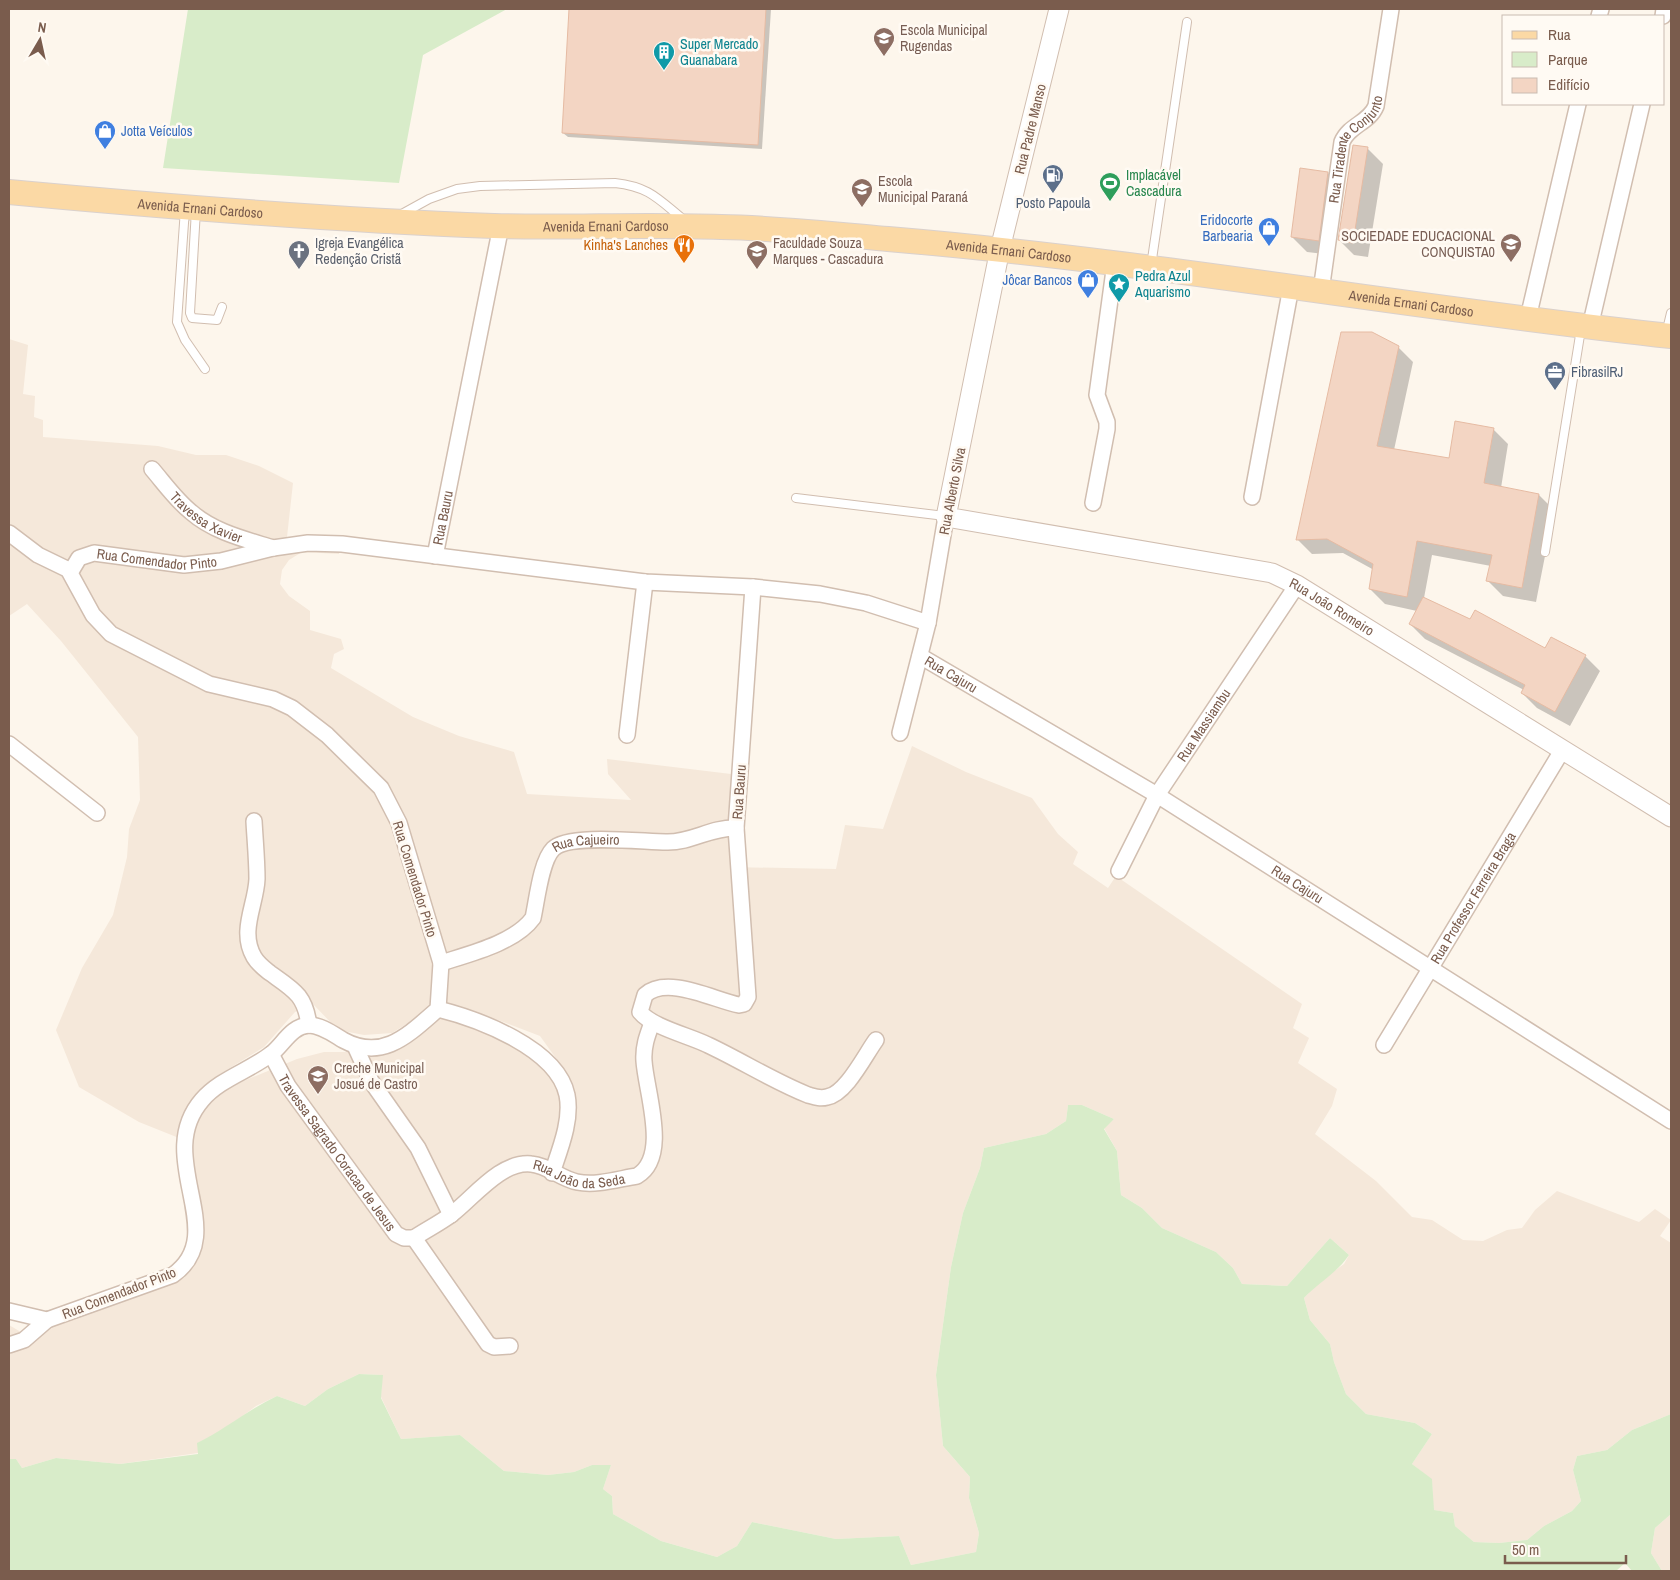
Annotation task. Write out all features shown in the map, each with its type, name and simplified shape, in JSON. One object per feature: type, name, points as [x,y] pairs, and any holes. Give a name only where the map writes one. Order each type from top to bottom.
[{"type":"main road","name":"Avenida Ernani Cardoso","points":[[13,193],[388,222],[501,226],[692,226],[867,237],[1000,249],[1116,263],[1586,327],[1670,328]]},
{"type":"street","name":"Rua Padre Manso","points":[[1000,249],[1059,9]]},
{"type":"street","name":"Rua Tiradente Conjunto","points":[[1321,291],[1342,142],[1350,129],[1370,116],[1376,106],[1390,9]]},
{"type":"street","points":[[1528,318],[1578,105]]},
{"type":"street","points":[[1586,327],[1642,105]]},
{"type":"street","name":"Rua Bauru","points":[[501,226],[435,556],[645,582],[754,587],[843,597],[928,622]]},
{"type":"street","name":"Rua Alberto Silva","points":[[900,733],[928,622],[946,517],[1000,249]]},
{"type":"street","points":[[1093,503],[1107,429],[1105,416],[1099,406],[1097,395],[1116,263]]},
{"type":"street","points":[[1252,497],[1291,287]]},
{"type":"street","name":"Travessa Xavier","points":[[152,469],[192,513],[212,526],[273,548]]},
{"type":"street","name":"Rua João Romeiro","points":[[946,517],[1249,567],[1272,573],[1297,585],[1671,817]]},
{"type":"street","points":[[9,533],[38,555],[71,571]]},
{"type":"street","name":"Rua Comendador Pinto","points":[[435,556],[342,544],[308,543],[273,548],[220,562],[184,565],[89,553],[79,558],[71,571],[71,576],[93,615],[111,634],[209,684],[273,700],[292,708],[327,735],[381,788],[399,823],[441,963],[438,1009]]},
{"type":"street","points":[[627,735],[645,582]]},
{"type":"street","name":"Rua Massiambu","points":[[1119,871],[1157,795],[1297,585]]},
{"type":"street","name":"Rua Bauru","points":[[652,1023],[641,1015],[640,1009],[645,995],[654,989],[674,987],[739,1005],[744,1004],[748,997],[736,828],[754,587]]},
{"type":"street","name":"Rua Cajuru","points":[[920,656],[1157,795],[1671,1121]]},
{"type":"street","points":[[9,744],[97,813]]},
{"type":"street","name":"Rua Professor Ferreira Braga","points":[[1384,1045],[1563,749]]},
{"type":"street","points":[[254,821],[256,881],[248,917],[249,942],[254,957],[263,967],[298,993],[304,1003],[309,1025],[318,1026],[354,1046],[377,1049],[395,1043],[438,1009],[465,1016],[512,1038],[540,1056],[560,1078],[567,1093],[568,1104],[564,1135],[552,1173]]},
{"type":"street","name":"Rua Cajueiro","points":[[441,963],[492,946],[531,921],[547,858],[556,845],[566,842],[590,840],[680,842],[718,829],[736,828]]},
{"type":"street","points":[[652,1023],[710,1046],[788,1086],[818,1098],[829,1097],[838,1091],[850,1078],[876,1040]]},
{"type":"street","name":"Rua Joāo da Seda","points":[[414,1238],[451,1215],[509,1169],[530,1164],[576,1182],[592,1183],[637,1176],[648,1166],[655,1141],[644,1052],[652,1023]]},
{"type":"street","name":"Rua Comendador Pinto","points":[[9,1311],[47,1320],[173,1275],[182,1268],[191,1258],[196,1244],[196,1224],[186,1176],[184,1146],[187,1127],[201,1100],[213,1089],[271,1054],[293,1031],[309,1025]]},
{"type":"street","points":[[354,1046],[371,1081],[418,1148],[451,1215]]},
{"type":"street","name":"Travessa Sagrado Coracao de Jesus","points":[[271,1054],[288,1086],[396,1234],[404,1238],[414,1238]]},
{"type":"street","points":[[414,1238],[488,1344],[494,1347],[510,1346]]},
{"type":"street","points":[[9,1345],[24,1340],[47,1320]]},
{"type":"lane","points":[[1151,268],[1188,22]]},
{"type":"lane","points":[[388,222],[429,198],[457,189],[488,185],[615,183],[631,185],[650,192],[692,226]]},
{"type":"lane","points":[[191,208],[190,313],[192,318],[217,320],[222,307]]},
{"type":"lane","points":[[191,208],[178,322],[185,340],[205,369]]},
{"type":"lane","points":[[1545,552],[1586,327]]},
{"type":"lane","points":[[796,498],[946,517]]},
{"type":"shaded area","points":[[9,339],[28,345],[23,394],[35,396],[34,417],[43,420],[43,437],[158,446],[196,455],[226,455],[259,466],[293,483],[287,537],[339,544],[339,554],[302,552],[289,560],[282,570],[280,584],[289,596],[310,611],[310,630],[341,639],[344,649],[334,654],[331,668],[413,717],[459,736],[514,752],[527,794],[631,800],[608,774],[607,759],[731,774],[730,867],[836,869],[845,825],[883,829],[912,746],[966,772],[1032,798],[1058,834],[1078,852],[1073,864],[1108,888],[1116,876],[1302,1004],[1293,1028],[1309,1038],[1298,1063],[1337,1089],[1332,1106],[1315,1134],[1376,1181],[1412,1217],[1432,1220],[1463,1240],[1483,1241],[1507,1230],[1522,1228],[1535,1210],[1557,1191],[1639,1222],[1655,1209],[1671,1220],[1660,1236],[1671,1243],[1671,1414],[1632,1430],[1607,1450],[1577,1456],[1573,1470],[1581,1501],[1572,1511],[1544,1526],[1527,1540],[1499,1543],[1474,1542],[1455,1526],[1453,1513],[1433,1510],[1432,1480],[1412,1464],[1432,1434],[1415,1423],[1366,1414],[1346,1394],[1334,1362],[1330,1344],[1310,1320],[1304,1298],[1319,1282],[1344,1264],[1349,1255],[1330,1238],[1287,1286],[1242,1284],[1233,1268],[1216,1252],[1162,1228],[1142,1208],[1121,1195],[1117,1151],[1104,1128],[1114,1119],[1082,1105],[1068,1105],[1066,1121],[1046,1134],[984,1148],[980,1168],[963,1213],[951,1267],[936,1375],[943,1446],[970,1477],[969,1498],[979,1533],[976,1552],[911,1565],[899,1536],[836,1539],[752,1522],[737,1546],[717,1557],[661,1541],[613,1514],[612,1496],[603,1489],[611,1465],[592,1465],[574,1472],[548,1475],[504,1471],[460,1435],[401,1439],[381,1397],[382,1375],[359,1374],[328,1389],[305,1406],[277,1396],[256,1406],[224,1430],[198,1443],[198,1453],[120,1464],[56,1458],[22,1468],[16,1459],[9,1459],[9,1325],[31,1338],[62,1316],[184,1278],[198,1260],[192,1143],[197,1119],[212,1098],[241,1082],[297,1059],[324,1052],[377,1052],[438,1011],[455,1014],[487,1026],[528,1049],[553,1069],[571,1095],[563,1068],[540,1036],[498,1020],[437,1005],[392,1033],[364,1035],[338,1030],[312,1003],[295,1012],[264,1047],[220,1074],[204,1088],[190,1104],[179,1138],[139,1122],[79,1087],[56,1030],[82,968],[113,915],[127,857],[129,829],[140,800],[138,737],[61,641],[27,604],[9,616]]},
{"type":"shaded area","points":[[1671,1514],[1671,1571],[1662,1571],[1651,1553],[1655,1528]]},
{"type":"green space","points":[[188,9],[507,9],[423,55],[399,183],[163,168]]},
{"type":"green space","points":[[1068,1105],[1082,1105],[1114,1119],[1104,1129],[1117,1151],[1121,1195],[1142,1208],[1162,1228],[1216,1252],[1233,1268],[1242,1284],[1287,1286],[1330,1238],[1349,1255],[1339,1267],[1304,1298],[1310,1320],[1330,1344],[1334,1362],[1346,1394],[1366,1414],[1415,1423],[1432,1434],[1412,1464],[1432,1479],[1434,1510],[1453,1513],[1455,1526],[1474,1542],[1499,1543],[1527,1540],[1544,1526],[1572,1511],[1581,1501],[1573,1470],[1577,1456],[1607,1450],[1632,1430],[1671,1414],[1671,1514],[1655,1528],[1651,1553],[1662,1571],[1632,1571],[1625,1563],[1616,1571],[9,1571],[9,1459],[16,1459],[22,1468],[56,1458],[120,1464],[198,1454],[197,1443],[277,1396],[305,1406],[328,1389],[359,1374],[383,1375],[381,1398],[401,1439],[460,1435],[504,1471],[548,1475],[574,1472],[592,1465],[611,1465],[603,1489],[612,1496],[613,1514],[661,1541],[717,1557],[737,1546],[752,1522],[836,1539],[899,1536],[911,1565],[976,1552],[979,1533],[969,1498],[970,1477],[943,1446],[936,1375],[951,1267],[963,1213],[980,1168],[984,1148],[1046,1134],[1066,1121]]},
{"type":"building","name":"Super Mercado Guanabara","points":[[569,9],[766,9],[758,145],[562,133]]},
{"type":"building","points":[[1353,145],[1368,147],[1353,243],[1338,240]]},
{"type":"building","points":[[1300,168],[1328,172],[1319,241],[1291,237]]},
{"type":"building","points":[[1341,332],[1372,332],[1399,346],[1377,446],[1449,458],[1455,421],[1494,428],[1484,483],[1539,494],[1522,588],[1486,581],[1492,555],[1417,541],[1407,597],[1392,594],[1369,589],[1373,564],[1327,539],[1296,540]]},
{"type":"building","points":[[1423,597],[1470,619],[1475,610],[1545,648],[1551,637],[1586,655],[1555,712],[1521,693],[1525,685],[1409,624]]},
{"type":"place","name":"Escola Municipal Rugendas","points":[[884,57]]},
{"type":"place","name":"Super Mercado Guanabara","points":[[664,71]]},
{"type":"place","name":"Jotta Veículos","points":[[105,150]]},
{"type":"place","name":"Posto Papoula","points":[[1053,194]]},
{"type":"place","name":"Implacável Cascadura","points":[[1110,202]]},
{"type":"place","name":"Escola Municipal Paraná","points":[[862,208]]},
{"type":"place","name":"Eridocorte Barbearia","points":[[1269,247]]},
{"type":"place","name":"SOCIEDADE EDUCACIONAL CONQUISTA0","points":[[1511,263]]},
{"type":"place","name":"Kinha's Lanches","points":[[684,264]]},
{"type":"place","name":"Igreja Evangélica Redenção Cristã","points":[[299,270]]},
{"type":"place","name":"Faculdade Souza Marques - Cascadura","points":[[757,270]]},
{"type":"place","name":"Jôcar Bancos","points":[[1088,299]]},
{"type":"place","name":"Pedra Azul Aquarismo","points":[[1119,303]]},
{"type":"place","name":"FibrasilRJ","points":[[1555,391]]},
{"type":"place","name":"Creche Municipal Josué de Castro","points":[[318,1095]]}]
